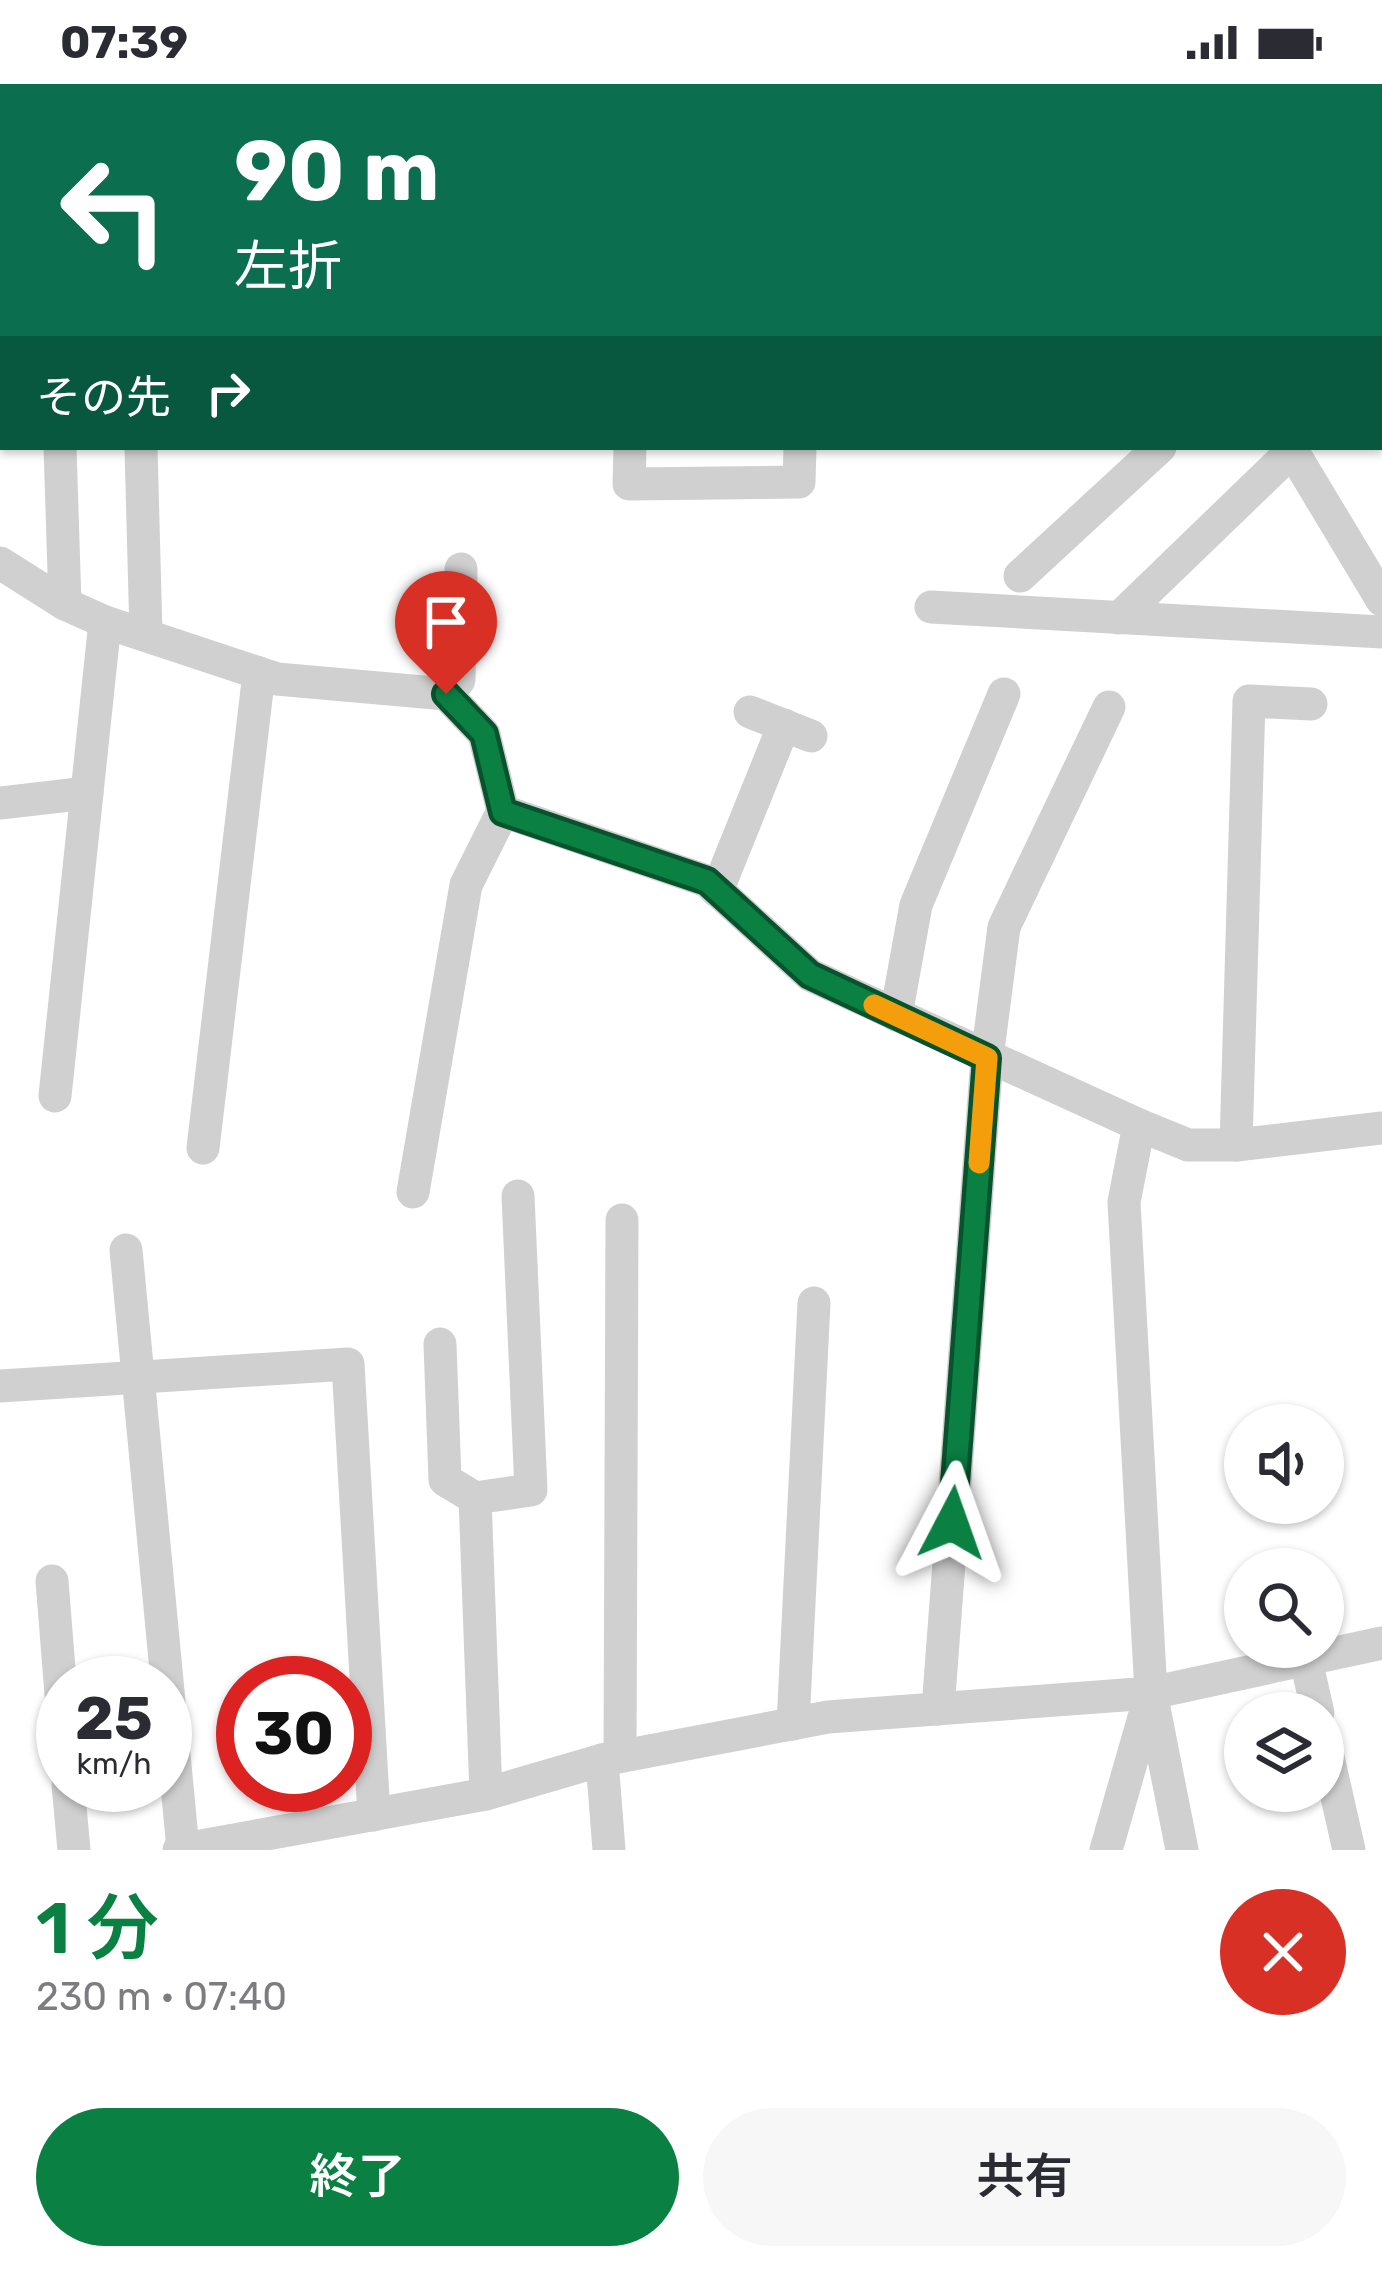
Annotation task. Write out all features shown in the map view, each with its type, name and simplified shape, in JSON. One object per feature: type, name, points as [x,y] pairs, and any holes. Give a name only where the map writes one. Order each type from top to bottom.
[{"type":"street","points":[[60,450],[65,604]]},
{"type":"street","points":[[141,450],[146,635]]},
{"type":"street","points":[[630,450],[629,484],[799,482],[800,450]]},
{"type":"street","points":[[1020,576],[1157,450]]},
{"type":"street","points":[[1119,618],[1290,450]]},
{"type":"street","points":[[1292,450],[1382,600]]},
{"type":"street","points":[[0,563],[65,604],[105,622],[277,679],[446,694],[484,734],[503,812],[466,886],[413,1192]]},
{"type":"street","points":[[446,694],[459,680],[461,569]]},
{"type":"street","points":[[932,607],[1382,632]]},
{"type":"street","points":[[55,1096],[105,622]]},
{"type":"street","points":[[203,1148],[259,673]]},
{"type":"street","points":[[896,1015],[916,904],[1004,694]]},
{"type":"street","points":[[1236,1144],[1249,701],[1311,704]]},
{"type":"street","points":[[938,1709],[987,1058],[1004,927],[1108,707]]},
{"type":"street","points":[[717,890],[797,730],[750,712]]},
{"type":"street","points":[[0,802],[87,793]]},
{"type":"street","points":[[503,812],[707,881],[810,975],[1187,1145],[1382,1128]]},
{"type":"street","points":[[1139,1125],[1124,1202],[1151,1693],[1183,1850]]},
{"type":"street","points":[[440,1343],[445,1480],[475,1498],[532,1490],[518,1196]]},
{"type":"street","points":[[609,1850],[622,1220]]},
{"type":"street","points":[[127,1250],[181,1850],[254,1843],[486,1794],[611,1758],[793,1724],[1151,1693],[1255,1668]]},
{"type":"street","points":[[793,1724],[814,1304]]},
{"type":"street","points":[[0,1387],[348,1364],[374,1814]]},
{"type":"street","points":[[475,1498],[486,1794]]},
{"type":"street","points":[[52,1581],[58,1656]]},
{"type":"street","points":[[1344,1649],[1382,1643]]},
{"type":"street","points":[[1106,1850],[1151,1693]]},
{"type":"street","points":[[70,1812],[74,1850]]},
{"type":"street","points":[[1340,1812],[1349,1850]]},
{"type":"slow traffic","points":[[874,1005],[987,1058],[979,1163]]},
{"type":"route","points":[[446,694],[484,734],[503,812],[707,881],[810,975],[987,1058],[952,1523]]}]
